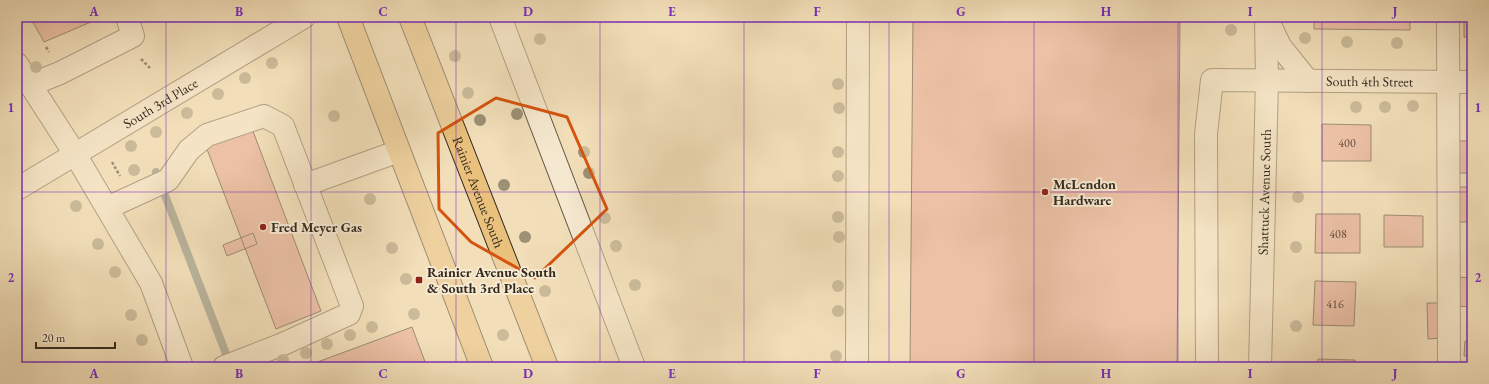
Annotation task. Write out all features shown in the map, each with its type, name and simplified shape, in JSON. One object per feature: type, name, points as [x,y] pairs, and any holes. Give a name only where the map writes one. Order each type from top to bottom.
[{"type":"main road","points":[[348,17],[482,367]]},
{"type":"main road","name":"Rainier Avenue South","points":[[410,17],[547,367]]},
{"type":"street","points":[[30,85],[60,73],[134,36],[127,17]]},
{"type":"street","name":"South 3rd Place","points":[[17,189],[304,17]]},
{"type":"street","points":[[500,17],[634,367]]},
{"type":"street","points":[[857,367],[858,17]]},
{"type":"street","points":[[1266,17],[1280,46],[1308,81]]},
{"type":"street","name":"Shattuck Avenue South","points":[[1260,367],[1267,81],[1266,17]]},
{"type":"street","points":[[1448,17],[1449,367]]},
{"type":"street","points":[[17,64],[75,154],[151,283],[182,367]]},
{"type":"street","name":"South 4th Street","points":[[1208,367],[1206,134],[1212,80],[1472,82]]},
{"type":"street","points":[[107,208],[168,180],[188,150],[207,136],[264,116],[283,126],[352,306],[349,314],[283,344],[224,367]]},
{"type":"street","points":[[305,185],[399,151]]},
{"type":"path","points":[[146,64],[150,68]]},
{"type":"highlighted area","points":[[496,98],[567,117],[607,209],[535,278],[471,242],[439,209],[438,133]]},
{"type":"building","points":[[30,17],[89,17],[91,22],[44,42]]},
{"type":"building","points":[[186,17],[200,17],[188,21]]},
{"type":"building","name":"McLendon Hardware","points":[[913,17],[1180,17],[1177,367],[910,367]]},
{"type":"building","points":[[1314,17],[1410,17],[1410,30],[1314,29]]},
{"type":"building","points":[[1464,17],[1472,17],[1472,37],[1464,37]]},
{"type":"building","points":[[1322,124],[1371,125],[1371,161],[1322,161]]},
{"type":"building","name":"Fred Meyer Gas","points":[[251,126],[321,311],[276,329],[205,144]]},
{"type":"building","points":[[1459,141],[1472,141],[1472,173],[1459,173]]},
{"type":"building","points":[[1458,187],[1472,187],[1472,222],[1458,222]]},
{"type":"building","points":[[1316,214],[1360,214],[1360,253],[1315,253]]},
{"type":"building","points":[[1384,215],[1423,216],[1423,247],[1384,247]]},
{"type":"building","points":[[253,233],[257,244],[227,256],[223,245]]},
{"type":"building","points":[[1458,277],[1472,278],[1472,307],[1457,306]]},
{"type":"building","points":[[1315,281],[1356,282],[1354,326],[1313,325]]},
{"type":"building","points":[[1427,303],[1443,303],[1443,338],[1428,339]]},
{"type":"building","points":[[412,327],[427,367],[304,367]]},
{"type":"building","points":[[1465,341],[1472,341],[1472,356],[1464,356]]},
{"type":"building","points":[[1318,359],[1355,360],[1354,367],[1318,367]]},
{"type":"waterway","points":[[156,172],[230,364]]},
{"type":"place","name":"McLendon Hardware","points":[[1045,192]]},
{"type":"place","name":"Fred Meyer Gas","points":[[263,227]]},
{"type":"place","name":"Rainier Avenue South & South 3rd Place","points":[[419,280]]}]
